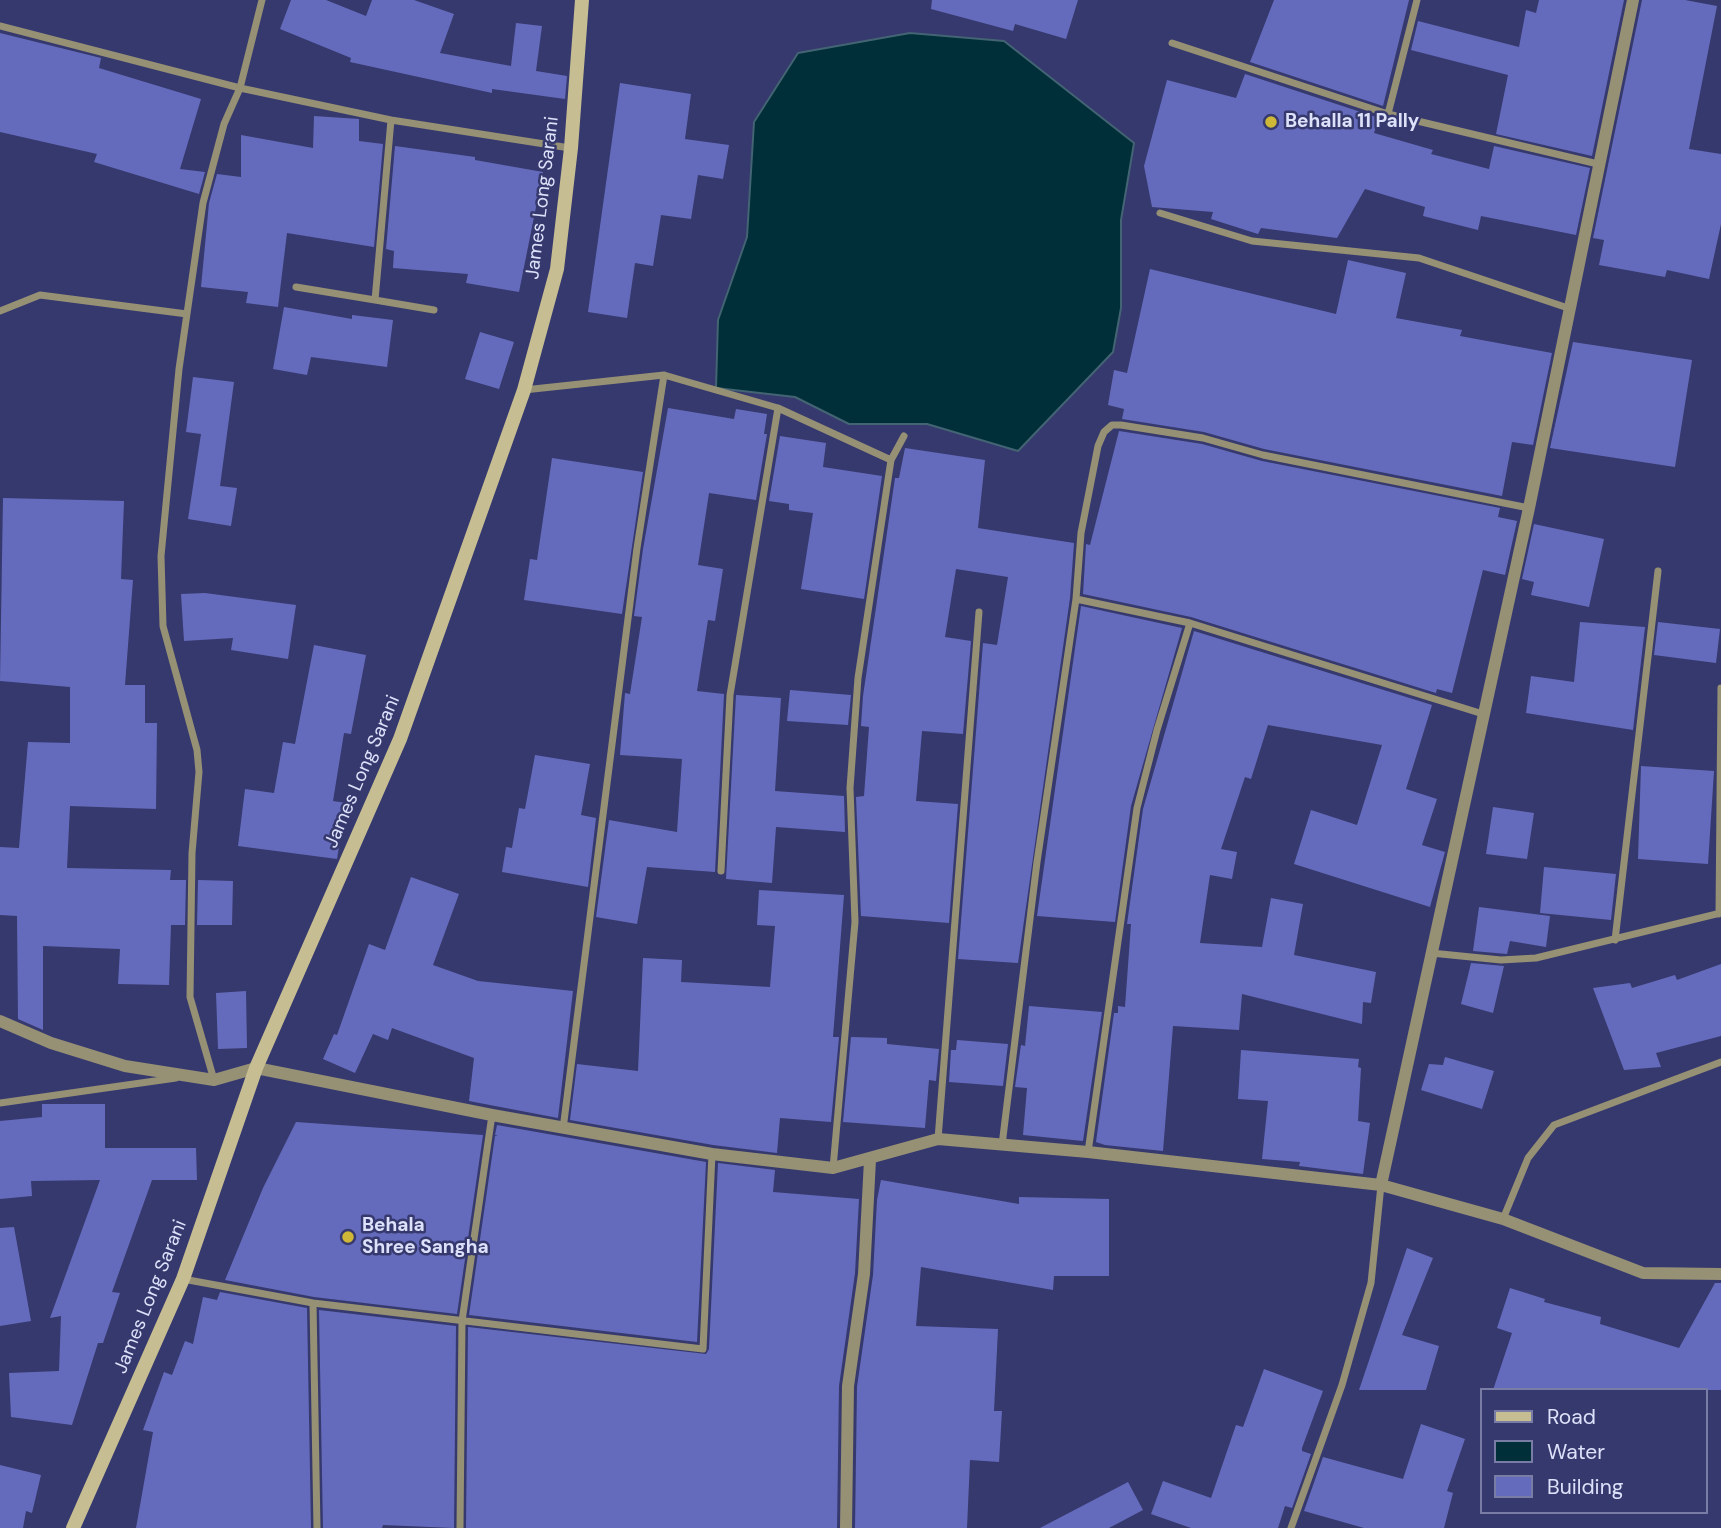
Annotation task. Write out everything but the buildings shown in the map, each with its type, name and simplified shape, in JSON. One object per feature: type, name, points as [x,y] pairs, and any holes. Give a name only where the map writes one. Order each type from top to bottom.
[{"type":"main road","name":"James Long Sarani","points":[[73,1528],[183,1279],[256,1068],[400,739],[524,390],[557,269],[571,148],[582,0]]},
{"type":"street","points":[[214,1080],[190,997],[192,853],[199,772],[197,750],[163,626],[161,556],[187,314],[203,203],[224,124],[240,88],[262,0]]},
{"type":"street","points":[[1388,114],[1417,0]]},
{"type":"street","points":[[1291,1528],[1342,1385],[1371,1283],[1381,1185],[1529,508],[1633,0]]},
{"type":"street","points":[[0,26],[240,88],[391,120],[571,148]]},
{"type":"street","points":[[1172,43],[1388,114],[1598,164]]},
{"type":"street","points":[[374,300],[391,120]]},
{"type":"street","points":[[1160,213],[1252,241],[1419,258],[1569,308]]},
{"type":"street","points":[[296,287],[434,310]]},
{"type":"street","points":[[0,311],[40,295],[187,314]]},
{"type":"street","points":[[524,390],[664,375],[778,408],[891,460]]},
{"type":"street","points":[[564,1129],[637,548],[664,375]]},
{"type":"street","points":[[721,871],[730,695],[778,408]]},
{"type":"street","points":[[1002,1145],[1037,862],[1076,599],[1081,533],[1098,446],[1104,432],[1112,425],[1203,438],[1263,455],[1529,508]]},
{"type":"street","points":[[833,1168],[855,922],[850,788],[858,678],[891,460],[904,436]]},
{"type":"street","points":[[1615,940],[1658,571]]},
{"type":"street","points":[[1076,599],[1190,623],[1483,714]]},
{"type":"street","points":[[938,1139],[979,612]]},
{"type":"street","points":[[1088,1152],[1138,808],[1157,730],[1190,623]]},
{"type":"street","points":[[1431,953],[1520,960],[1720,914],[1721,688]]},
{"type":"street","points":[[0,1021],[51,1043],[125,1066],[214,1080],[256,1068],[564,1129],[712,1154],[833,1168],[870,1160],[938,1139],[1088,1152],[1381,1185],[1503,1219],[1643,1273],[1721,1274]]},
{"type":"street","points":[[1503,1219],[1528,1158],[1554,1125],[1721,1062]]},
{"type":"street","points":[[0,1103],[187,1076]]},
{"type":"street","points":[[460,1528],[462,1321],[492,1115]]},
{"type":"street","points":[[183,1279],[313,1303],[703,1349],[712,1154]]},
{"type":"street","points":[[846,1528],[848,1387],[864,1274],[870,1160]]},
{"type":"street","points":[[313,1303],[317,1528]]},
{"type":"water","points":[[910,33],[1004,41],[1134,143],[1121,220],[1121,308],[1113,352],[1018,451],[927,424],[849,424],[795,397],[716,388],[718,320],[747,237],[754,122],[798,53]]},
{"type":"place","name":"Behalla 11 Pally","points":[[1271,122]]},
{"type":"place","name":"Behala Shree Sangha","points":[[348,1237]]}]
